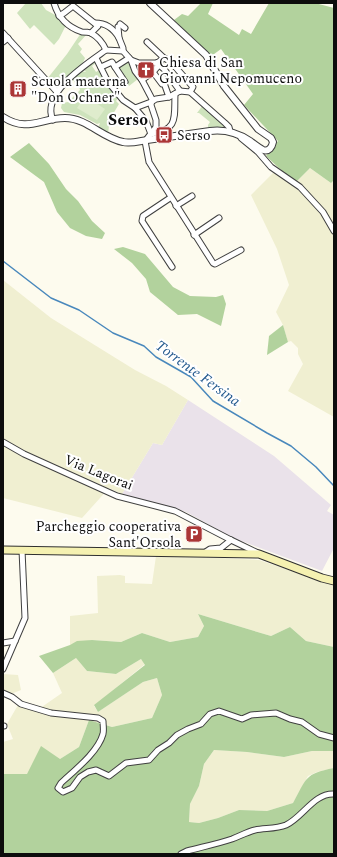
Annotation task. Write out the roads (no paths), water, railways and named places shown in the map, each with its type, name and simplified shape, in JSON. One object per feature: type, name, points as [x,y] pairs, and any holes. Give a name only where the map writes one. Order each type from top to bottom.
[{"type":"main road","name":"Via Lagorai","points":[[3,550],[259,554],[322,578],[334,581]]},
{"type":"street","points":[[54,3],[59,16],[68,25],[81,31],[91,33],[100,40],[106,48],[123,51]]},
{"type":"street","points":[[3,117],[23,125],[36,124],[64,118],[75,119],[109,137],[123,142],[145,141],[220,130],[230,131],[242,135],[263,150],[268,150],[272,147],[273,142],[271,138],[258,129],[224,86],[206,56],[150,3]]},
{"type":"street","points":[[59,16],[73,6],[98,26],[91,33]]},
{"type":"street","points":[[94,23],[104,24],[115,31],[123,51],[130,59],[135,71],[142,80],[152,99],[156,127],[145,141]]},
{"type":"street","points":[[119,38],[119,25],[125,28]]},
{"type":"street","points":[[3,33],[57,92]]},
{"type":"street","points":[[3,42],[8,38]]},
{"type":"street","points":[[147,42],[164,58],[170,61],[193,87],[190,92]]},
{"type":"street","points":[[53,120],[50,110],[60,87],[106,48]]},
{"type":"street","points":[[96,58],[111,86],[123,100],[135,108],[146,121],[151,134]]},
{"type":"street","points":[[142,80],[154,72],[158,64],[164,58]]},
{"type":"street","points":[[130,59],[139,63],[158,64],[164,69],[180,91]]},
{"type":"street","points":[[116,67],[130,59]]},
{"type":"street","points":[[101,67],[112,62],[125,82]]},
{"type":"street","points":[[154,72],[162,84],[164,83],[169,97]]},
{"type":"street","points":[[135,108],[156,99],[169,97],[180,91],[190,92],[225,123],[230,131]]},
{"type":"street","points":[[151,134],[162,133],[169,128],[174,120],[175,94]]},
{"type":"street","points":[[242,135],[241,138],[258,152],[271,167],[300,187],[328,219],[334,231]]},
{"type":"street","points":[[145,141],[149,162],[170,198],[212,263],[215,264],[241,250]]},
{"type":"street","points":[[176,206],[192,196]]},
{"type":"street","points":[[170,198],[143,216],[142,221],[172,267]]},
{"type":"street","points":[[194,235],[219,218]]},
{"type":"street","name":"Via Lagorai","points":[[3,442],[24,454],[117,496],[175,511],[259,554]]},
{"type":"street","points":[[230,540],[231,553]]},
{"type":"street","name":"Via Lagorai","points":[[204,553],[210,549],[221,548],[230,540]]},
{"type":"street","points":[[3,669],[25,618],[22,550]]},
{"type":"street","points":[[3,643],[15,641]]},
{"type":"street","points":[[3,693],[12,697],[21,704],[50,713],[98,718],[104,721],[103,734],[99,743],[90,755],[61,783],[58,788],[62,792],[72,788],[80,777],[88,772],[96,770],[109,776],[126,763],[149,760],[158,750],[169,743],[177,735],[201,724],[210,714],[219,711],[242,720],[251,715],[276,713],[302,722],[319,734],[334,738]]},
{"type":"street","points":[[181,854],[187,851],[233,839],[255,830],[273,828],[286,824],[319,797],[327,794],[334,794]]},
{"type":"waterway","name":"Torrente Fersina","points":[[3,261],[51,298],[79,310],[113,333],[144,346],[156,357],[191,377],[213,401],[291,446],[316,467],[334,486]]},
{"type":"place","name":"Chiesa di San Giovanni Nepomuceno","points":[[146,70]]},
{"type":"place","name":"Scuola materna \"Don Ochner\"","points":[[18,89]]},
{"type":"place","name":"Serso","points":[[164,135]]},
{"type":"place","name":"Parcheggio cooperativa Sant'Orsola","points":[[194,534]]},
{"type":"district","name":"Serso","points":[[128,119]]}]
